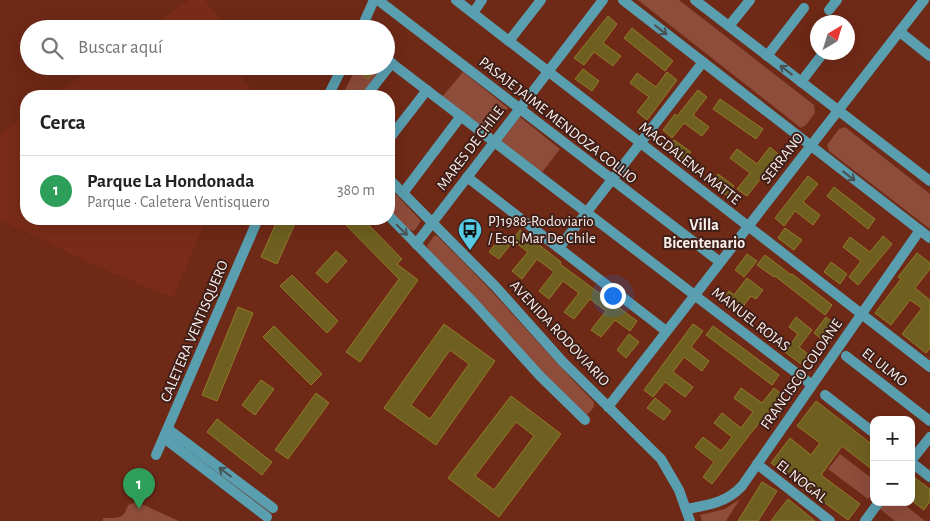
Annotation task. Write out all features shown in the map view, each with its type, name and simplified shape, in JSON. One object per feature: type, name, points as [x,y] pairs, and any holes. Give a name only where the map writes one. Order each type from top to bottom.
[{"type":"street","points":[[365,20],[374,0]]},
{"type":"street","name":"PASAJE JAIME MENDOZA COLLIO","points":[[378,0],[720,262]]},
{"type":"street","name":"MAGDALENA MATTE","points":[[456,0],[930,367]]},
{"type":"street","points":[[472,13],[482,0]]},
{"type":"street","points":[[509,41],[541,0]]},
{"type":"street","name":"MARES DE CHILE","points":[[416,244],[603,0]]},
{"type":"street","points":[[623,0],[930,238]]},
{"type":"street","points":[[696,0],[930,182]]},
{"type":"street","points":[[729,26],[750,0]]},
{"type":"street","points":[[829,10],[837,0]]},
{"type":"street","name":"SERRANO","points":[[608,406],[924,0]]},
{"type":"street","points":[[767,56],[804,8]]},
{"type":"street","points":[[900,32],[930,56]]},
{"type":"street","points":[[801,82],[818,60]]},
{"type":"street","points":[[559,248],[639,142],[703,62]]},
{"type":"street","name":"MANUEL ROJAS","points":[[395,66],[812,385]]},
{"type":"street","points":[[331,90],[338,75]]},
{"type":"street","points":[[370,90],[380,75]]},
{"type":"street","points":[[395,131],[427,90]]},
{"type":"street","points":[[403,193],[461,116]]},
{"type":"street","points":[[467,177],[666,331]]},
{"type":"street","name":"AVENIDA RODOVIARIO","points":[[395,185],[502,293],[547,346],[661,459],[679,490],[690,521]]},
{"type":"street","points":[[395,222],[540,376],[585,420]]},
{"type":"street","name":"CALETERA VENTISQUERO","points":[[156,455],[255,225]]},
{"type":"street","name":"FRANCISCO COLOANE","points":[[687,509],[713,504],[729,498],[742,486],[920,230]]},
{"type":"street","name":"EL ULMO","points":[[846,356],[930,421]]},
{"type":"street","points":[[825,395],[870,430]]},
{"type":"street","points":[[166,433],[270,512]]},
{"type":"street","points":[[912,461],[930,437]]},
{"type":"street","name":"EL NOGAL","points":[[757,464],[830,521]]},
{"type":"street","points":[[915,465],[930,477]]},
{"type":"street","points":[[865,521],[877,506]]},
{"type":"shaded area","points":[[189,0],[205,0],[220,20],[161,20]]},
{"type":"shaded area","points":[[638,0],[679,0],[814,105],[815,113],[806,125],[801,128]]},
{"type":"shaded area","points":[[463,72],[508,108],[487,134],[442,97]]},
{"type":"shaded area","points":[[82,75],[240,75],[251,90],[61,90]]},
{"type":"shaded area","points":[[352,75],[378,75],[366,90],[345,90]]},
{"type":"shaded area","points":[[520,117],[560,149],[540,175],[499,142]]},
{"type":"shaded area","points":[[20,119],[20,225],[203,225],[173,298],[99,267],[0,220],[0,134]]},
{"type":"shaded area","points":[[845,127],[930,194],[930,229],[829,151],[827,145],[839,129]]},
{"type":"shaded area","points":[[395,193],[421,221],[414,231],[407,229],[395,217]]},
{"type":"shaded area","points":[[434,236],[437,236],[478,277],[594,402],[594,407],[588,414],[585,415],[528,358],[429,250],[427,246]]},
{"type":"shaded area","points":[[840,454],[870,477],[870,497],[868,499],[828,469]]},
{"type":"shaded area","points":[[740,499],[726,521],[702,521],[700,515],[725,509]]},
{"type":"shaded area","points":[[137,502],[179,521],[103,521],[103,518],[122,516],[128,505]]},
{"type":"shaded area","points":[[882,506],[906,506],[925,521],[895,521],[880,509]]},
{"type":"building","points":[[608,16],[617,24],[603,43],[621,56],[613,66],[594,52],[584,65],[574,58]]},
{"type":"building","points":[[632,28],[673,61],[665,71],[624,38]]},
{"type":"building","points":[[583,69],[599,81],[592,91],[575,79]]},
{"type":"building","points":[[667,72],[677,80],[647,120],[637,112],[649,97],[630,83],[637,73],[656,87]]},
{"type":"building","points":[[698,90],[707,97],[693,115],[709,127],[702,136],[684,123],[672,138],[663,130],[675,114],[677,116]]},
{"type":"building","points":[[720,99],[763,129],[756,139],[713,109]]},
{"type":"building","points":[[674,140],[691,152],[683,162],[667,149]]},
{"type":"building","points":[[770,147],[779,155],[747,196],[737,189],[750,173],[730,158],[737,149],[757,164]]},
{"type":"building","points":[[718,174],[734,186],[727,196],[710,183]]},
{"type":"building","points":[[808,176],[818,184],[803,202],[820,215],[813,225],[795,211],[784,226],[775,218]]},
{"type":"building","points":[[834,187],[875,219],[868,229],[827,196]]},
{"type":"building","points":[[275,225],[294,225],[277,264],[261,257]]},
{"type":"building","points":[[346,225],[369,225],[402,259],[397,264],[418,280],[360,362],[346,352],[399,279]]},
{"type":"building","points":[[785,228],[802,240],[794,250],[778,238]]},
{"type":"building","points":[[520,230],[561,262],[560,264],[637,321],[630,331],[615,320],[601,337],[591,330],[606,311],[590,299],[574,319],[564,312],[579,293],[563,281],[549,299],[539,291],[554,272],[537,259],[522,279],[512,271],[528,252],[512,240]]},
{"type":"building","points":[[502,236],[511,244],[499,259],[489,252]]},
{"type":"building","points":[[883,236],[892,244],[858,285],[849,277],[861,261],[843,247],[850,237],[870,252]]},
{"type":"building","points":[[336,251],[347,261],[327,283],[316,273]]},
{"type":"building","points":[[917,253],[930,263],[930,269],[915,288],[930,300],[930,348],[926,353],[902,334],[922,308],[910,300],[891,325],[875,313],[901,279],[898,277]]},
{"type":"building","points":[[747,254],[757,261],[744,277],[735,270]]},
{"type":"building","points":[[765,255],[832,305],[825,315],[775,276],[757,265]]},
{"type":"building","points":[[831,262],[847,274],[840,284],[824,272]]},
{"type":"building","points":[[292,275],[338,321],[327,333],[280,286]]},
{"type":"building","points":[[747,278],[763,290],[756,299],[751,296],[738,313],[722,301],[729,291],[734,295]]},
{"type":"building","points":[[238,307],[253,313],[217,401],[202,395]]},
{"type":"building","points":[[796,317],[812,330],[799,347],[808,354],[801,364],[785,352],[798,334],[789,327]]},
{"type":"building","points":[[826,317],[836,325],[824,341],[814,333]]},
{"type":"building","points":[[444,324],[495,361],[436,445],[384,408]],"holes":[[[450,350],[469,364],[430,419],[411,405]]]},
{"type":"building","points":[[693,324],[703,331],[691,347],[709,361],[702,371],[684,357],[673,372],[693,387],[685,397],[665,382],[653,397],[644,390]]},
{"type":"building","points":[[274,326],[322,374],[311,385],[263,337]]},
{"type":"building","points":[[713,326],[779,375],[772,385],[706,335]]},
{"type":"building","points":[[629,334],[639,342],[626,358],[617,350]]},
{"type":"building","points":[[261,380],[274,389],[255,415],[242,405]]},
{"type":"building","points":[[741,388],[762,403],[774,388],[783,395],[712,484],[703,477],[714,462],[695,447],[703,437],[721,451],[732,437],[714,423],[722,413],[741,428],[753,412],[734,398]]},
{"type":"building","points":[[316,393],[329,403],[288,459],[275,450]]},
{"type":"building","points":[[511,396],[561,434],[499,517],[448,478]],"holes":[[[516,422],[534,436],[494,490],[475,476]]]},
{"type":"building","points":[[655,398],[671,411],[664,420],[647,408]]},
{"type":"building","points":[[816,401],[870,443],[870,468],[842,446],[821,475],[860,504],[848,520],[771,463],[790,438],[811,455],[820,443],[797,426]]},
{"type":"building","points":[[217,419],[272,462],[262,475],[207,432]]},
{"type":"building","points":[[915,478],[930,489],[930,501],[924,510],[915,503]]},
{"type":"building","points":[[762,482],[777,491],[758,521],[738,521]]},
{"type":"building","points":[[788,499],[815,521],[771,521]]},
{"type":"place","name":"PJ1988-Rodoviario / Esq. Mar De Chile","points":[[470,251]]},
{"type":"place","name":"Parque La Hondonada","points":[[139,509]]},
{"type":"district","name":"Villa Bicentenario","points":[[704,233]]}]
